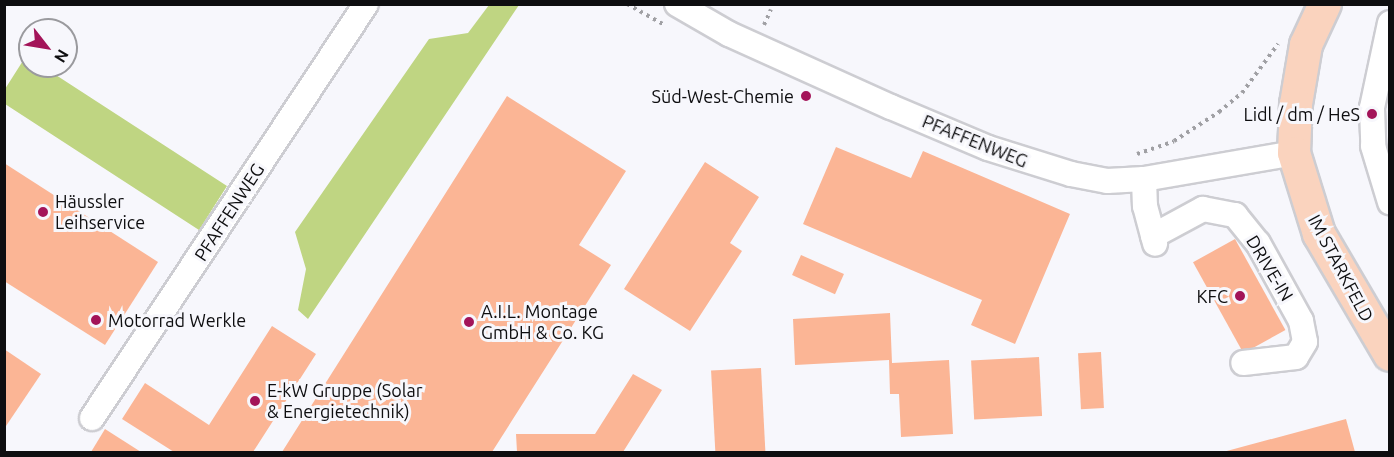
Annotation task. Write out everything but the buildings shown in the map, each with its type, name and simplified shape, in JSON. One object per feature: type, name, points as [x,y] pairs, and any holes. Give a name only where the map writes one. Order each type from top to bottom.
[{"type":"main road","name":"IM STARKFELD","points":[[1324,4],[1306,45],[1296,104],[1294,153],[1319,234],[1389,355]]},
{"type":"street","name":"PFAFFENWEG","points":[[92,418],[366,4]]},
{"type":"street","name":"PFAFFENWEG","points":[[677,4],[729,34],[988,148],[1028,163],[1107,181],[1144,179],[1294,153]]},
{"type":"street","points":[[1389,25],[1372,108],[1373,146],[1389,202]]},
{"type":"street","name":"DRIVE-IN","points":[[1144,179],[1154,240],[1203,209],[1235,216],[1258,243],[1300,321],[1305,342],[1296,357],[1243,363]]},
{"type":"path","points":[[761,29],[771,9]]},
{"type":"path","points":[[1131,156],[1174,141],[1219,112],[1242,93],[1265,57],[1283,39]]},
{"type":"green space","points":[[489,5],[519,5],[308,319],[298,310],[306,269],[295,232],[429,39],[468,33]]},
{"type":"green space","points":[[18,69],[18,78],[60,78],[227,186],[199,230],[5,104],[5,89]]},
{"type":"place","name":"Süd-West-Chemie","points":[[806,96]]},
{"type":"place","name":"Lidl / dm / HeS","points":[[1372,114]]},
{"type":"place","name":"Häussler Leihservice","points":[[43,212]]},
{"type":"place","name":"KFC","points":[[1240,296]]},
{"type":"place","name":"Motorrad Werkle","points":[[96,320]]},
{"type":"place","name":"A.I.L. Montage GmbH & Co. KG","points":[[469,322]]},
{"type":"place","name":"E-kW Gruppe (Solar & Energietechnik)","points":[[255,401]]}]
